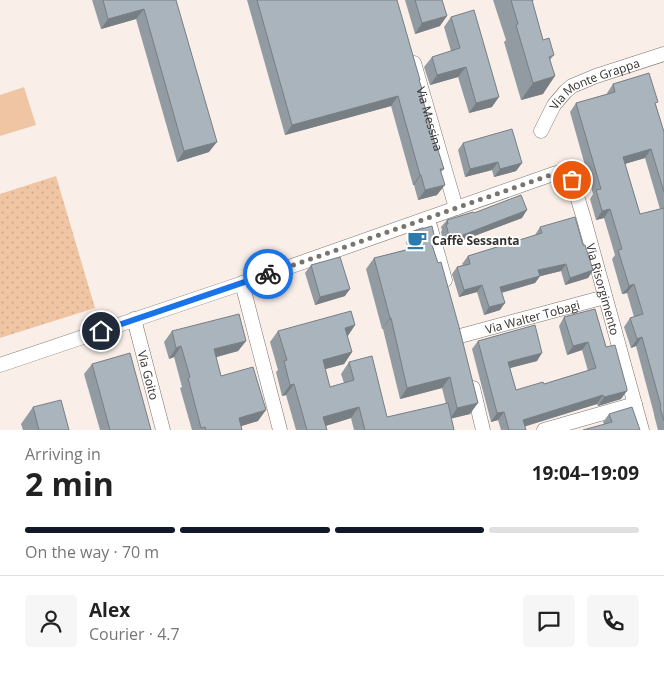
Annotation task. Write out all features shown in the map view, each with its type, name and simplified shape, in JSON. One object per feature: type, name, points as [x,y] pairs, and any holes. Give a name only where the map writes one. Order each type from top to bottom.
[{"type":"street","name":"Via Messina","points":[[410,48],[456,208]]},
{"type":"street","name":"Via Monte Grappa","points":[[541,131],[554,105],[572,86],[596,76],[664,54]]},
{"type":"street","name":"Via Risorgimento","points":[[456,208],[556,173],[565,174],[572,180],[642,430]]},
{"type":"street","points":[[0,365],[456,208]]},
{"type":"street","points":[[428,218],[448,290]]},
{"type":"street","points":[[242,283],[280,430]]},
{"type":"street","name":"Via Walter Tobagi","points":[[460,336],[605,297]]},
{"type":"street","name":"Via Goito","points":[[134,319],[163,430]]},
{"type":"street","points":[[469,374],[483,430]]},
{"type":"street","points":[[544,430],[635,404]]},
{"type":"shaded area","points":[[24,87],[36,125],[0,136],[0,95]]},
{"type":"shaded area","points":[[56,176],[95,308],[0,338],[0,194]]},
{"type":"building","points":[[103,0],[176,0],[217,142],[184,151],[144,9],[108,19]]},
{"type":"building","points":[[257,0],[397,0],[420,80],[422,89],[420,90],[435,144],[444,169],[440,169],[445,185],[425,190],[398,96],[292,125]]},
{"type":"building","points":[[415,0],[442,0],[447,16],[422,23]]},
{"type":"building","points":[[511,0],[532,0],[543,40],[549,38],[554,55],[549,57],[555,76],[533,83],[516,25],[518,24]]},
{"type":"building","points":[[474,10],[499,97],[476,103],[466,67],[437,75],[432,57],[460,48],[451,17]]},
{"type":"building","points":[[649,73],[658,102],[655,103],[664,132],[664,192],[651,149],[623,157],[640,214],[664,208],[664,421],[642,337],[637,339],[630,318],[643,314],[634,284],[629,286],[618,250],[622,249],[610,209],[602,211],[596,190],[601,189],[576,103],[615,92],[613,84]]},
{"type":"building","points":[[512,129],[522,163],[500,169],[498,162],[470,169],[463,143]]},
{"type":"building","points":[[521,195],[527,210],[450,240],[446,224],[448,224],[447,220],[474,213]]},
{"type":"building","points":[[575,217],[593,270],[570,278],[566,264],[538,270],[540,276],[500,287],[505,303],[489,307],[482,285],[464,290],[457,267],[470,264],[468,256],[542,233],[540,227]]},
{"type":"building","points":[[432,226],[436,243],[432,245],[438,263],[441,262],[478,403],[457,408],[450,377],[407,388],[391,318],[374,258],[418,247],[414,231]]},
{"type":"building","points":[[340,257],[350,289],[320,297],[311,265]]},
{"type":"building","points":[[595,309],[606,347],[615,345],[627,391],[604,397],[603,395],[523,420],[526,430],[509,430],[504,412],[497,413],[478,341],[535,325],[542,353],[508,362],[516,390],[543,382],[544,384],[596,368],[588,342],[573,346],[564,317]]},
{"type":"building","points":[[351,311],[355,325],[345,328],[352,352],[323,360],[330,387],[354,380],[349,362],[372,356],[387,417],[448,403],[454,430],[365,430],[359,407],[323,417],[327,430],[307,430],[294,384],[290,385],[284,361],[287,360],[278,331]]},
{"type":"building","points":[[239,314],[246,341],[214,349],[221,376],[253,367],[266,410],[239,418],[242,430],[206,430],[205,427],[201,428],[181,346],[176,348],[172,331]]},
{"type":"building","points":[[130,353],[151,430],[110,430],[92,364]]},
{"type":"building","points":[[61,400],[69,430],[39,430],[33,407]]},
{"type":"building","points":[[632,407],[640,430],[583,430],[612,422],[609,414]]},
{"type":"way so far","points":[[268,274],[556,173],[565,174],[572,180]]},
{"type":"place","name":"Caffè Sessanta","points":[[417,240]]},
{"type":"route","points":[[101,331],[268,274]]}]
